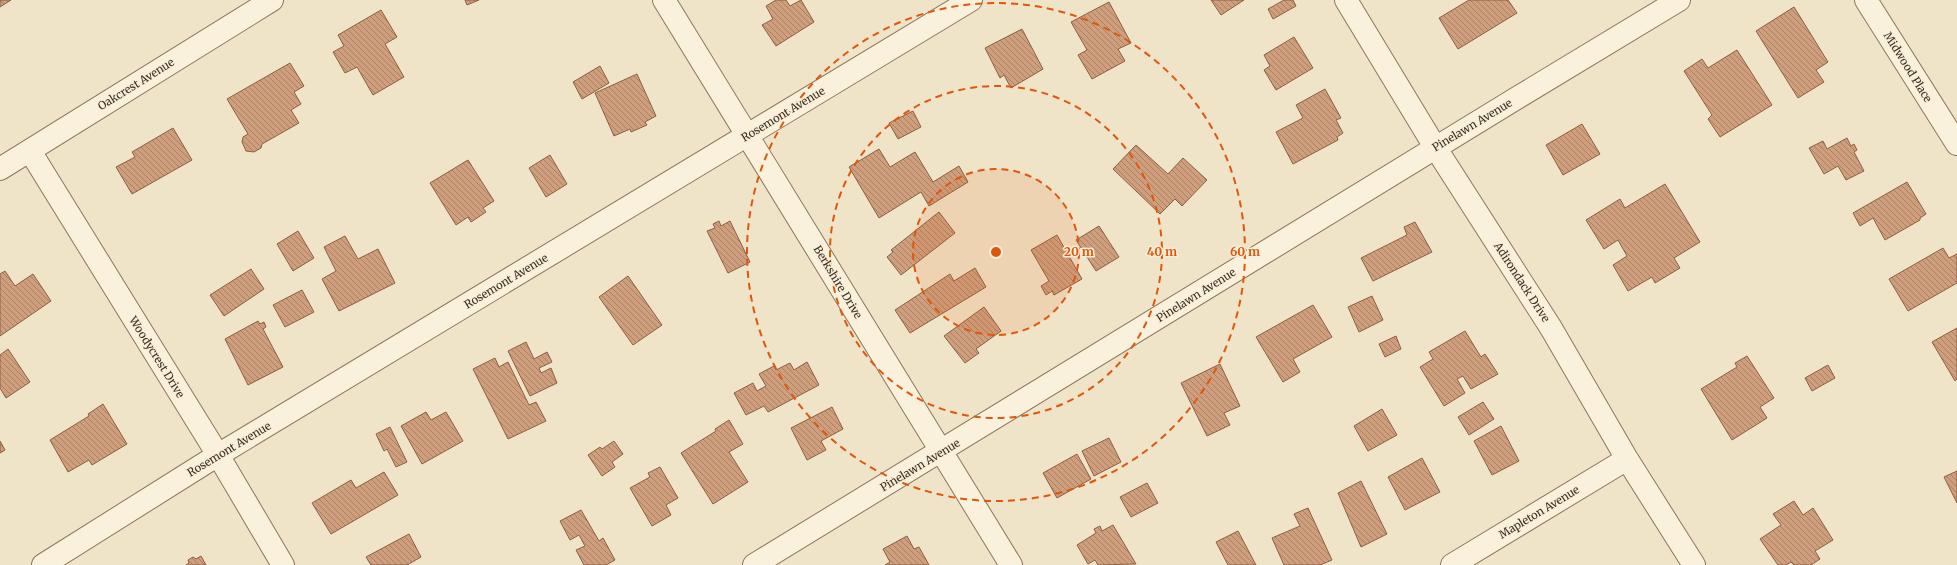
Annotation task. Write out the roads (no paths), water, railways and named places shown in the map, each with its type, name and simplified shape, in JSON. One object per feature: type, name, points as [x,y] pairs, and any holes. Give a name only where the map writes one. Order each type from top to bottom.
[{"type":"street","name":"Oakcrest Avenue","points":[[0,168],[30,151],[272,0]]},
{"type":"street","name":"Berkshire Drive","points":[[664,0],[1011,565]]},
{"type":"street","name":"Rosemont Avenue","points":[[43,565],[218,455],[971,0]]},
{"type":"street","name":"Adirondack Drive","points":[[1346,0],[1435,147],[1551,328],[1627,459],[1694,565]]},
{"type":"street","name":"Pinelawn Avenue","points":[[754,565],[942,452],[1435,147],[1679,0]]},
{"type":"street","name":"Midwood Place","points":[[1866,0],[1954,139]]},
{"type":"street","name":"Woodycrest Drive","points":[[30,151],[218,455],[283,565]]},
{"type":"street","name":"Mapleton Avenue","points":[[1452,565],[1627,459]]}]
